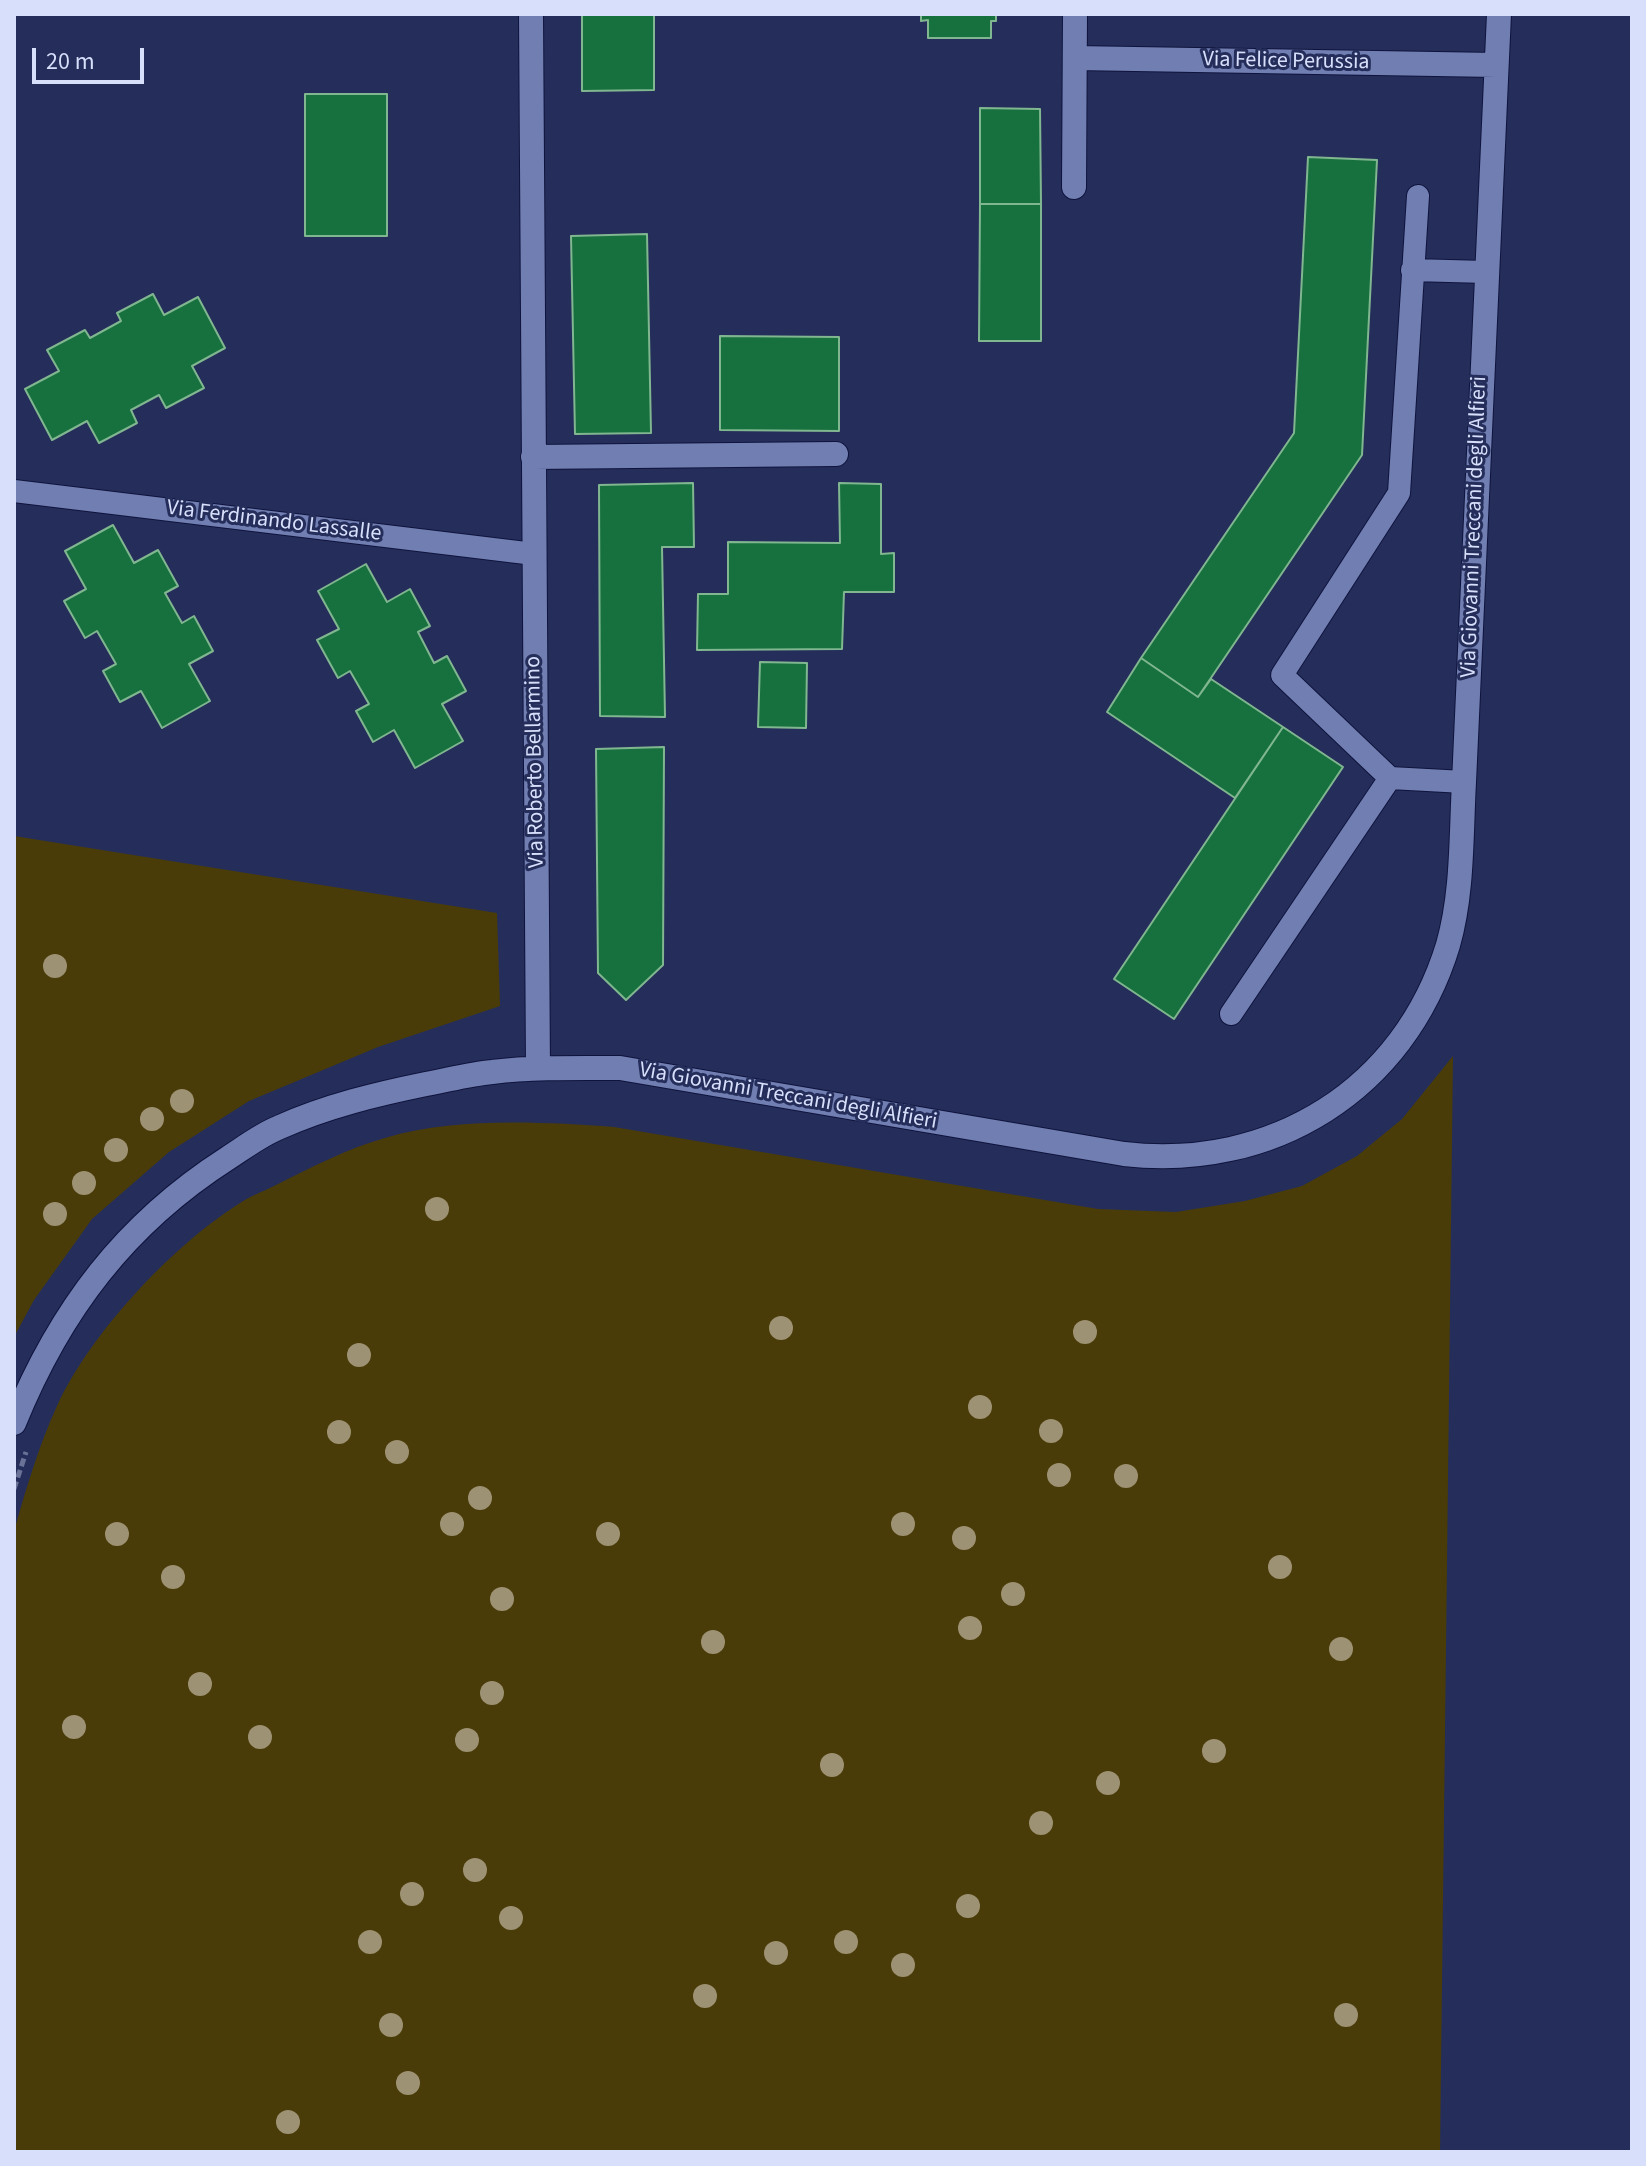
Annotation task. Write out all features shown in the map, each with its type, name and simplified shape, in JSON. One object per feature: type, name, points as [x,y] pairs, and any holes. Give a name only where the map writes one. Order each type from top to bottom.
[{"type":"street","name":"Via Roberto Bellarmino","points":[[531,14],[538,1068]]},
{"type":"street","points":[[1074,187],[1075,14]]},
{"type":"street","name":"Via Giovanni Treccani degli Alfieri","points":[[14,1423],[42,1361],[68,1315],[129,1236],[194,1180],[278,1127],[385,1092],[463,1077],[538,1068],[620,1068],[1138,1156],[1196,1156],[1242,1147],[1301,1126],[1355,1089],[1389,1053],[1431,989],[1449,942],[1458,878],[1499,14]]},
{"type":"street","name":"Via Felice Perussia","points":[[1075,58],[1496,65]]},
{"type":"street","points":[[533,457],[836,454]]},
{"type":"lane","points":[[1418,196],[1399,493],[1282,675],[1390,778],[1464,782]]},
{"type":"lane","points":[[1412,270],[1486,272]]},
{"type":"lane","name":"Via Ferdinando Lassalle","points":[[14,491],[534,554]]},
{"type":"lane","points":[[1231,1014],[1390,778]]},
{"type":"path","points":[[14,1489],[29,1444]]},
{"type":"shaded area","points":[[14,836],[497,913],[500,1006],[378,1047],[249,1101],[169,1152],[92,1219],[34,1300],[14,1337]]},
{"type":"shaded area","points":[[1453,1056],[1440,2152],[14,2152],[14,1531],[44,1436],[71,1378],[134,1295],[185,1244],[211,1223],[250,1197],[371,1142],[412,1131],[499,1123],[614,1127],[1098,1209],[1176,1212],[1245,1201],[1302,1186],[1357,1156],[1402,1119]]},
{"type":"building","points":[[582,14],[654,14],[654,90],[582,91]]},
{"type":"building","points":[[921,14],[996,14],[996,21],[991,21],[991,38],[928,38],[928,20],[921,21]]},
{"type":"building","points":[[305,94],[387,94],[387,236],[305,236]]},
{"type":"building","points":[[980,108],[1040,109],[1041,204],[980,204]]},
{"type":"building","points":[[1308,157],[1377,160],[1362,455],[1198,697],[1141,658],[1294,433]]},
{"type":"building","points":[[980,204],[1041,204],[1041,341],[979,341]]},
{"type":"building","points":[[647,234],[651,433],[575,434],[571,236]]},
{"type":"building","points":[[153,294],[164,315],[198,297],[225,348],[192,366],[204,388],[166,408],[159,395],[131,410],[137,423],[99,443],[87,421],[52,440],[25,389],[59,371],[47,350],[85,330],[90,338],[121,321],[117,313]]},
{"type":"building","points":[[720,336],[839,337],[839,431],[720,430]]},
{"type":"building","points":[[693,483],[694,547],[662,547],[665,717],[600,716],[599,485]]},
{"type":"building","points":[[839,483],[881,484],[881,554],[894,553],[894,592],[844,592],[842,649],[697,650],[698,594],[728,594],[728,542],[840,543]]},
{"type":"building","points":[[113,525],[134,563],[158,550],[178,586],[165,593],[182,623],[194,616],[213,651],[189,664],[210,701],[162,728],[141,691],[120,702],[103,671],[116,664],[97,631],[85,638],[64,601],[86,589],[65,551]]},
{"type":"building","points":[[366,564],[387,602],[410,589],[430,626],[418,632],[434,663],[447,656],[466,691],[442,704],[463,741],[415,768],[394,730],[373,742],[356,711],[369,704],[350,671],[338,678],[317,640],[339,629],[318,591]]},
{"type":"building","points":[[1141,658],[1198,697],[1211,679],[1283,727],[1235,798],[1107,712]]},
{"type":"building","points":[[760,662],[807,663],[806,728],[758,727]]},
{"type":"building","points":[[1283,727],[1343,767],[1174,1019],[1114,979]]},
{"type":"building","points":[[664,747],[663,965],[626,1000],[598,973],[596,749]]}]
